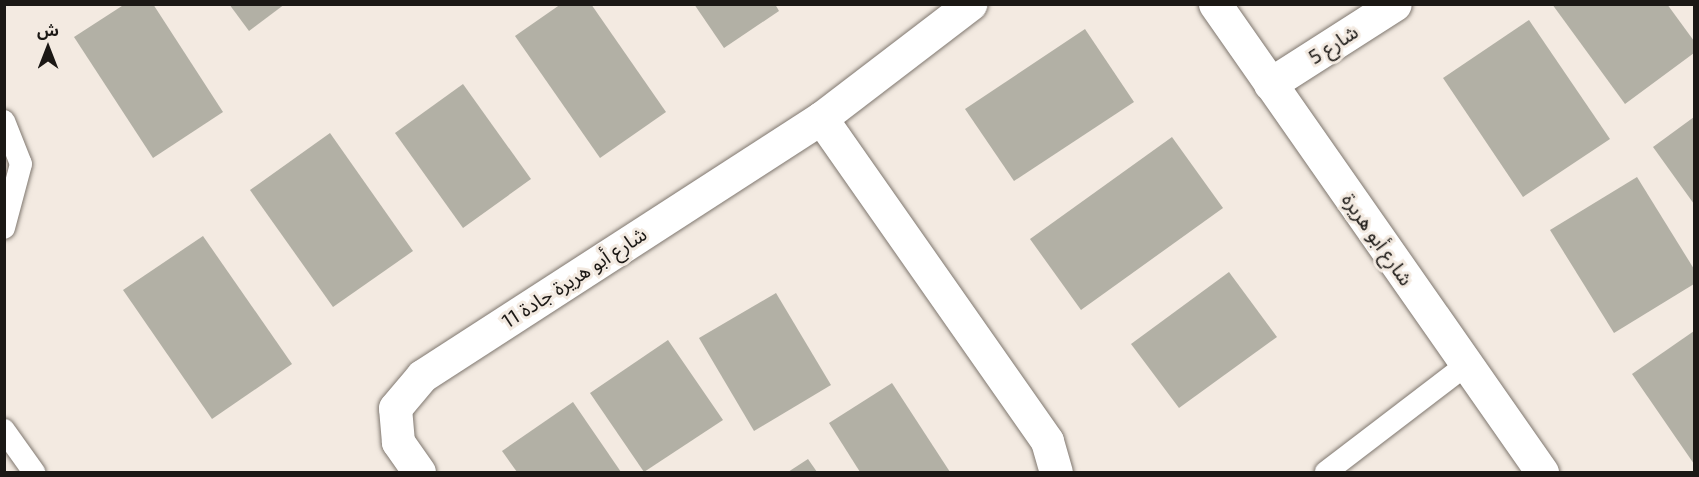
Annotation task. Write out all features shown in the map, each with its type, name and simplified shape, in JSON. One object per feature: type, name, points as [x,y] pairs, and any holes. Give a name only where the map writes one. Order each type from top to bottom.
[{"type":"street","name":"شارع أبو هريرة جادة 11","points":[[419,472],[398,442],[395,408],[422,376],[821,118],[970,4]]},
{"type":"street","name":"شارع أبو هريرة","points":[[1215,4],[1542,472]]},
{"type":"street","name":"شارع 5","points":[[1270,84],[1395,4]]},
{"type":"street","points":[[821,118],[1047,441],[1056,472]]},
{"type":"lane","points":[[4,121],[21,164],[4,228]]},
{"type":"lane","points":[[1326,472],[1466,365]]},
{"type":"lane","points":[[4,430],[34,472]]},
{"type":"building","points":[[125,4],[153,4],[223,112],[153,158],[74,37]]},
{"type":"building","points":[[229,4],[285,4],[249,31]]},
{"type":"building","points":[[561,4],[591,4],[666,112],[600,158],[515,36]]},
{"type":"building","points":[[694,4],[775,4],[779,11],[724,48]]},
{"type":"building","points":[[1552,4],[1667,4],[1694,41],[1694,53],[1625,104]]},
{"type":"building","points":[[1529,20],[1610,139],[1523,197],[1443,78]]},
{"type":"building","points":[[1085,29],[1134,102],[1014,181],[965,109]]},
{"type":"building","points":[[463,84],[531,179],[463,228],[395,133]]},
{"type":"building","points":[[1694,117],[1694,204],[1653,147]]},
{"type":"building","points":[[330,133],[413,251],[333,307],[250,190]]},
{"type":"building","points":[[1172,137],[1223,208],[1081,310],[1030,239]]},
{"type":"building","points":[[1637,177],[1694,269],[1694,284],[1614,333],[1550,230]]},
{"type":"building","points":[[203,236],[292,364],[212,419],[123,290]]},
{"type":"building","points":[[1229,272],[1277,337],[1179,408],[1131,344]]},
{"type":"building","points":[[776,293],[831,385],[754,431],[699,338]]},
{"type":"building","points":[[1694,331],[1694,464],[1632,374]]},
{"type":"building","points":[[668,340],[723,420],[644,472],[590,393]]},
{"type":"building","points":[[892,383],[950,472],[860,472],[829,423]]},
{"type":"building","points":[[573,402],[621,472],[517,472],[502,451]]},
{"type":"building","points":[[808,459],[817,472],[788,472]]}]
